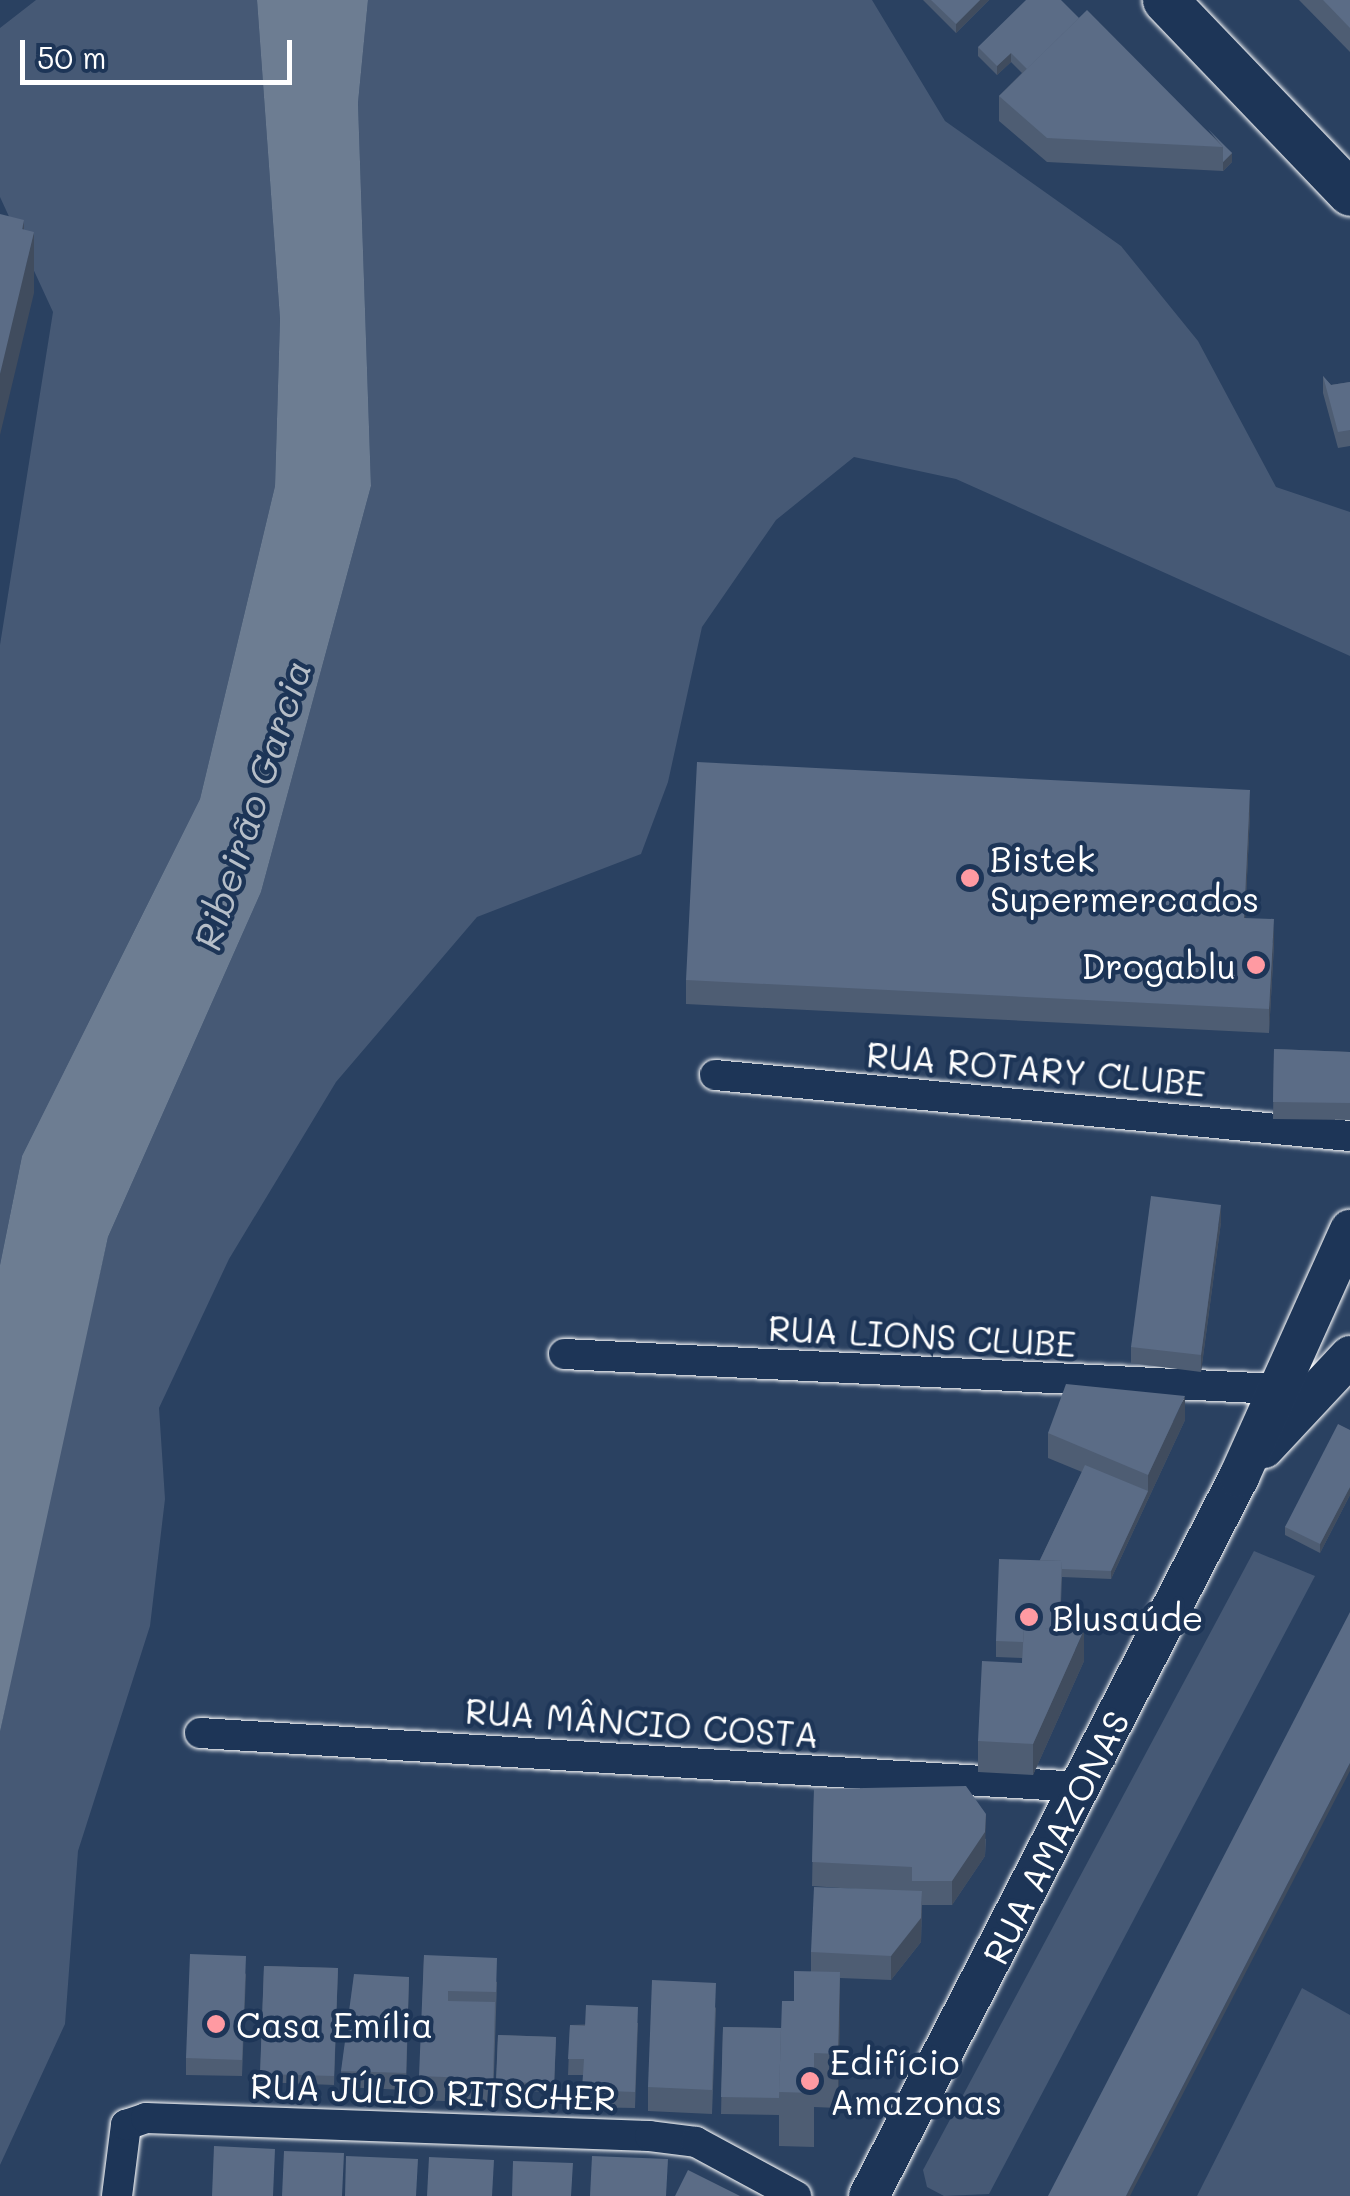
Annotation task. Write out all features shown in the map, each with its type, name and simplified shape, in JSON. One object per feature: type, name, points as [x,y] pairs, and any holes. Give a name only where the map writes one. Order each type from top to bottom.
[{"type":"main road","points":[[1165,0],[1350,193]]},
{"type":"main road","name":"RUA AMAZONAS","points":[[869,2196],[1239,1478],[1276,1389],[1349,1236]]},
{"type":"main road","name":"RUA AMAZONAS","points":[[1239,1478],[1350,1356]]},
{"type":"street","name":"RUA ROTARY CLUBE","points":[[715,1075],[1350,1136]]},
{"type":"street","name":"RUA LIONS CLUBE","points":[[564,1354],[1276,1389]]},
{"type":"street","name":"RUA MÂNCIO COSTA","points":[[200,1732],[1080,1787]]},
{"type":"street","name":"RUA JÚLIO RITSCHER","points":[[117,2196],[126,2125],[146,2118],[650,2136],[696,2142],[796,2196]]},
{"type":"shaded area","points":[[36,0],[257,0],[280,319],[275,486],[200,799],[22,1156],[0,1265],[0,645],[53,312],[0,197],[0,28]]},
{"type":"shaded area","points":[[368,0],[872,0],[945,121],[1121,246],[1198,341],[1276,487],[1350,512],[1350,656],[956,479],[854,457],[776,520],[702,627],[668,782],[641,854],[477,917],[336,1082],[229,1259],[159,1408],[165,1499],[150,1626],[78,1851],[65,2024],[0,2165],[0,1732],[43,1522],[108,1237],[261,892],[371,486],[358,103]]},
{"type":"shaded area","points":[[1254,1551],[1315,1576],[989,2194],[944,2196],[927,2187],[923,2170]]},
{"type":"shaded area","points":[[1302,1988],[1350,2015],[1350,2196],[1197,2196]]},
{"type":"water","name":"Ribeirão Garcia","points":[[257,0],[368,0],[358,103],[371,486],[261,892],[108,1237],[0,1732],[0,1265],[22,1156],[200,799],[275,486],[280,319]]},
{"type":"building","points":[[931,0],[980,0],[956,24]]},
{"type":"building","points":[[1026,0],[1061,0],[1079,18],[1027,69],[1011,53],[997,66],[978,47]]},
{"type":"building","points":[[1323,0],[1350,0],[1350,28]]},
{"type":"building","points":[[1087,10],[1223,147],[1047,138],[999,96]]},
{"type":"building","points":[[1208,129],[1232,153],[1223,162],[1223,147]]},
{"type":"building","points":[[0,214],[24,220],[22,229],[34,232],[0,374]]},
{"type":"building","points":[[1323,376],[1331,385],[1350,382],[1350,430],[1338,432]]},
{"type":"building","name":"Bistek Supermercados","points":[[697,762],[1250,790],[1244,918],[1274,919],[1269,1009],[686,980]]},
{"type":"building","points":[[1274,1049],[1350,1052],[1350,1103],[1273,1102]]},
{"type":"building","points":[[1151,1196],[1221,1205],[1201,1355],[1131,1347]]},
{"type":"building","points":[[1066,1384],[1185,1396],[1148,1475],[1048,1433]]},
{"type":"building","points":[[1338,1424],[1350,1430],[1350,1487],[1320,1544],[1285,1527]]},
{"type":"building","points":[[1085,1465],[1148,1491],[1111,1571],[1062,1569],[1062,1561],[1040,1560]]},
{"type":"building","name":"Blusaúde","points":[[999,1559],[1062,1561],[1059,1629],[1024,1627],[1023,1642],[996,1641]]},
{"type":"building","points":[[1350,1612],[1350,1763],[1126,2196],[1048,2196]]},
{"type":"building","points":[[1024,1627],[1084,1630],[1033,1744],[978,1741],[982,1661],[1022,1663]]},
{"type":"building","points":[[966,1786],[986,1814],[985,1832],[952,1881],[912,1881],[912,1867],[812,1862],[814,1789]]},
{"type":"building","points":[[814,1887],[922,1891],[921,1918],[891,1956],[811,1952]]},
{"type":"building","name":"Casa Emília","points":[[190,1954],[246,1956],[242,2060],[186,2058]]},
{"type":"building","points":[[424,1955],[497,1958],[496,1992],[448,1991],[448,2001],[495,2002],[493,2079],[419,2076]]},
{"type":"building","points":[[264,1966],[338,1968],[334,2076],[260,2074]]},
{"type":"building","points":[[794,1971],[840,1972],[838,2054],[814,2053],[814,2093],[779,2092],[782,2001],[794,2001]]},
{"type":"building","points":[[354,1974],[409,1977],[406,2073],[341,2071]]},
{"type":"building","points":[[652,1980],[716,1983],[712,2090],[648,2087]]},
{"type":"building","points":[[586,2005],[638,2007],[635,2092],[582,2090],[584,2059],[568,2059],[570,2025],[585,2026]]},
{"type":"building","points":[[723,2027],[781,2028],[779,2098],[721,2097]]},
{"type":"building","points":[[498,2035],[556,2037],[554,2084],[496,2081]]},
{"type":"building","points":[[214,2146],[275,2149],[273,2196],[212,2196]]},
{"type":"building","points":[[284,2151],[344,2153],[342,2196],[282,2196]]},
{"type":"building","points":[[346,2156],[418,2159],[416,2196],[345,2196]]},
{"type":"building","points":[[592,2156],[668,2159],[666,2196],[590,2196]]},
{"type":"building","points":[[429,2157],[494,2160],[492,2196],[427,2196]]},
{"type":"building","points":[[513,2161],[573,2163],[571,2196],[512,2196]]},
{"type":"building","points":[[688,2170],[740,2196],[675,2196]]},
{"type":"place","name":"Bistek Supermercados","points":[[970,878]]},
{"type":"place","name":"Drogablu","points":[[1256,965]]},
{"type":"place","name":"Blusaúde","points":[[1029,1617]]},
{"type":"place","name":"Casa Emília","points":[[216,2024]]},
{"type":"place","name":"Edifício Amazonas","points":[[810,2081]]}]
